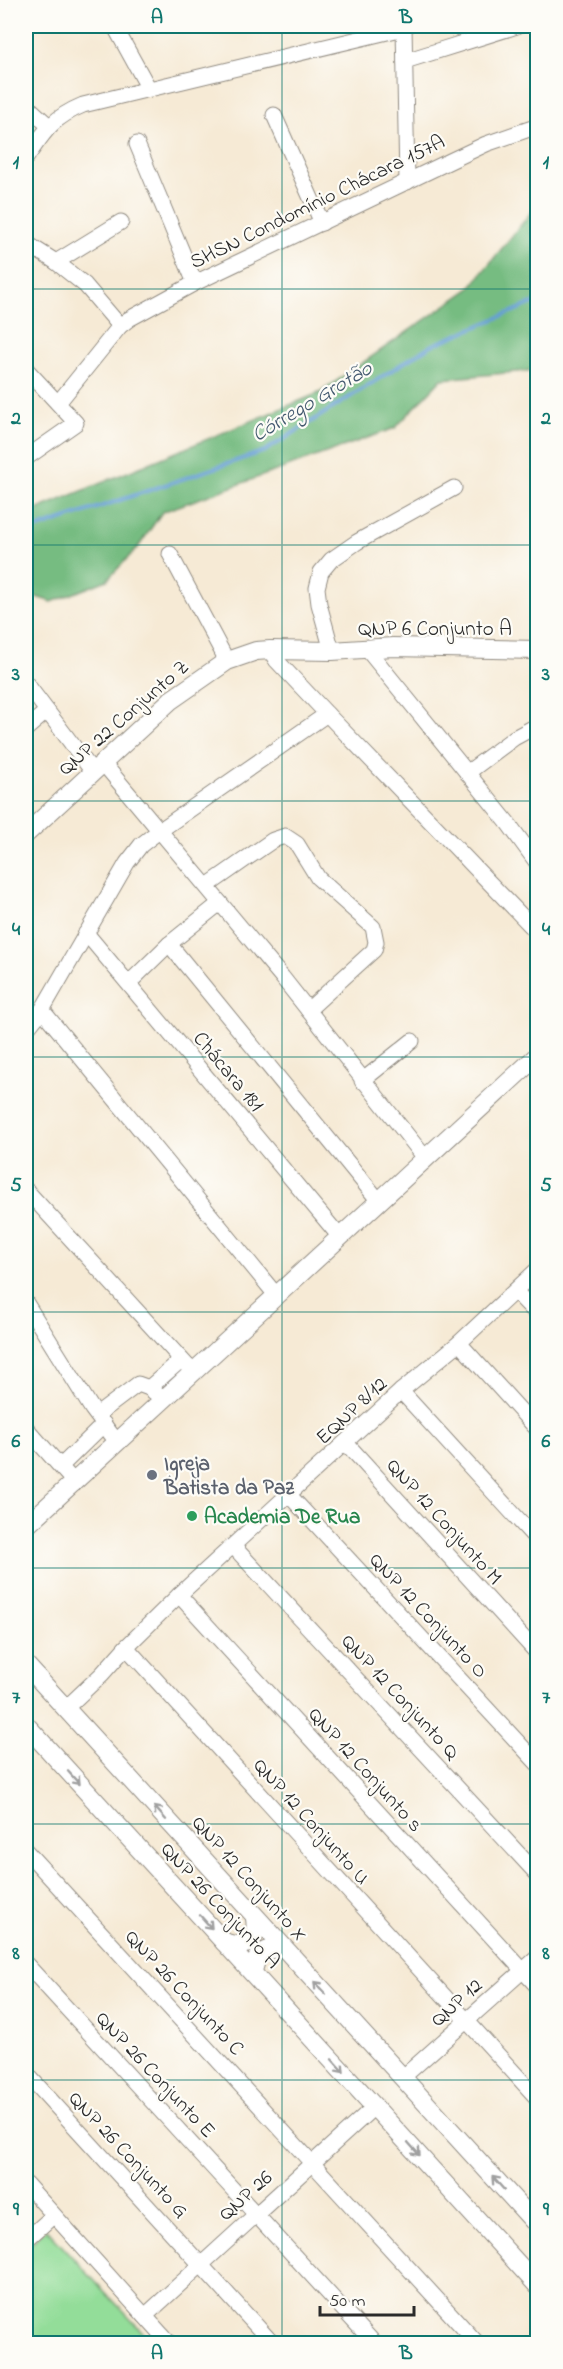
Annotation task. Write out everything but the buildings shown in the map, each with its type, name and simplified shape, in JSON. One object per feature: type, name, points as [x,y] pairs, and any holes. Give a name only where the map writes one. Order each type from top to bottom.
[{"type":"street","points":[[405,61],[517,26]]},
{"type":"street","points":[[26,158],[49,126],[62,114],[83,105],[404,27],[407,182]]},
{"type":"street","points":[[116,29],[149,89]]},
{"type":"street","points":[[26,105],[49,126]]},
{"type":"street","points":[[274,115],[322,223]]},
{"type":"street","name":"SHSN Condomínio Chácara 157A","points":[[58,403],[120,326],[129,319],[195,283],[486,144],[537,126]]},
{"type":"street","points":[[137,144],[195,283]]},
{"type":"street","points":[[56,262],[121,222]]},
{"type":"street","points":[[26,243],[56,262],[85,285],[120,326]]},
{"type":"street","points":[[26,369],[76,423],[26,458]]},
{"type":"street","points":[[332,651],[319,604],[317,588],[321,572],[331,560],[357,542],[454,488]]},
{"type":"street","points":[[170,554],[227,661]]},
{"type":"street","points":[[366,648],[468,773],[537,864]]},
{"type":"street","name":"QNP 6 Conjunto A","points":[[332,651],[366,648],[537,651]]},
{"type":"street","points":[[270,650],[276,660],[537,933]]},
{"type":"street","name":"QNP 22 Conjunto Z","points":[[26,834],[171,700],[227,661],[256,651],[332,651]]},
{"type":"street","points":[[26,683],[46,711],[159,831],[207,886],[426,1159]]},
{"type":"street","points":[[26,729],[46,711]]},
{"type":"street","points":[[26,1030],[42,1010],[127,863],[141,845],[327,714]]},
{"type":"street","points":[[468,773],[514,738],[537,725]]},
{"type":"street","points":[[207,886],[273,840],[285,836],[297,844],[318,878],[373,927],[376,942],[374,950],[308,1011]]},
{"type":"street","points":[[129,983],[169,944],[220,903]]},
{"type":"street","name":"Chácara 181","points":[[86,933],[339,1237]]},
{"type":"street","name":"Chácara 181","points":[[169,944],[379,1201]]},
{"type":"street","points":[[42,1010],[276,1295]]},
{"type":"street","points":[[363,1081],[411,1041]]},
{"type":"street","points":[[26,1526],[117,1442],[156,1394],[187,1366],[276,1295],[537,1055]]},
{"type":"street","points":[[26,1190],[187,1366]]},
{"type":"street","name":"EQNP 8/12","points":[[65,1709],[179,1595],[401,1391],[459,1343],[537,1269]]},
{"type":"street","points":[[515,1291],[537,1315]]},
{"type":"street","points":[[26,1304],[100,1420],[117,1442]]},
{"type":"street","points":[[459,1343],[537,1430]]},
{"type":"street","points":[[61,1466],[100,1420],[136,1385],[142,1384],[156,1394]]},
{"type":"street","points":[[401,1391],[537,1541]]},
{"type":"street","points":[[26,1428],[74,1482]]},
{"type":"street","name":"QNP 12 Conjunto M","points":[[346,1443],[537,1654]]},
{"type":"street","name":"QNP 12 Conjunto O","points":[[289,1495],[537,1764]]},
{"type":"street","name":"QNP 12 Conjunto Q","points":[[233,1546],[537,1875]]},
{"type":"street","name":"QNP 12 Conjunto s","points":[[179,1595],[537,1987]]},
{"type":"street","name":"QNP 12 Conjunto U","points":[[126,1647],[537,2099]]},
{"type":"street","name":"QNP 12 Conjunto X","points":[[26,1665],[537,2226]]},
{"type":"street","name":"QNP 26 Conjunto A","points":[[29,1734],[254,1973],[537,2286]]},
{"type":"street","name":"QNP 26 Conjunto C","points":[[26,1851],[478,2343]]},
{"type":"street","points":[[224,1942],[237,1947],[250,1942],[257,1931],[255,1918]]},
{"type":"street","points":[[254,1973],[255,1962],[261,1953],[271,1948],[282,1948]]},
{"type":"street","name":"QNP 12","points":[[402,2078],[537,1957]]},
{"type":"street","name":"QNP 26 Conjunto E","points":[[26,1964],[375,2343]]},
{"type":"street","name":"QNP 26 Conjunto G","points":[[26,2073],[273,2343]]},
{"type":"street","name":"QNP 26","points":[[145,2316],[375,2106]]},
{"type":"street","points":[[26,2184],[170,2343]]},
{"type":"street","points":[[26,2240],[53,2216]]},
{"type":"green space","points":[[537,205],[537,370],[442,379],[395,428],[162,512],[139,546],[107,580],[52,602],[26,594],[26,514],[319,393],[469,289]]},
{"type":"green space","points":[[46,2229],[153,2343],[26,2344],[26,2248]]},
{"type":"waterway","name":"Córrego Grotão","points":[[26,532],[265,451],[430,346],[538,301]]},
{"type":"place","name":"Igreja Batista da Paz","points":[[152,1475]]},
{"type":"place","name":"Academia De Rua","points":[[192,1516]]}]
